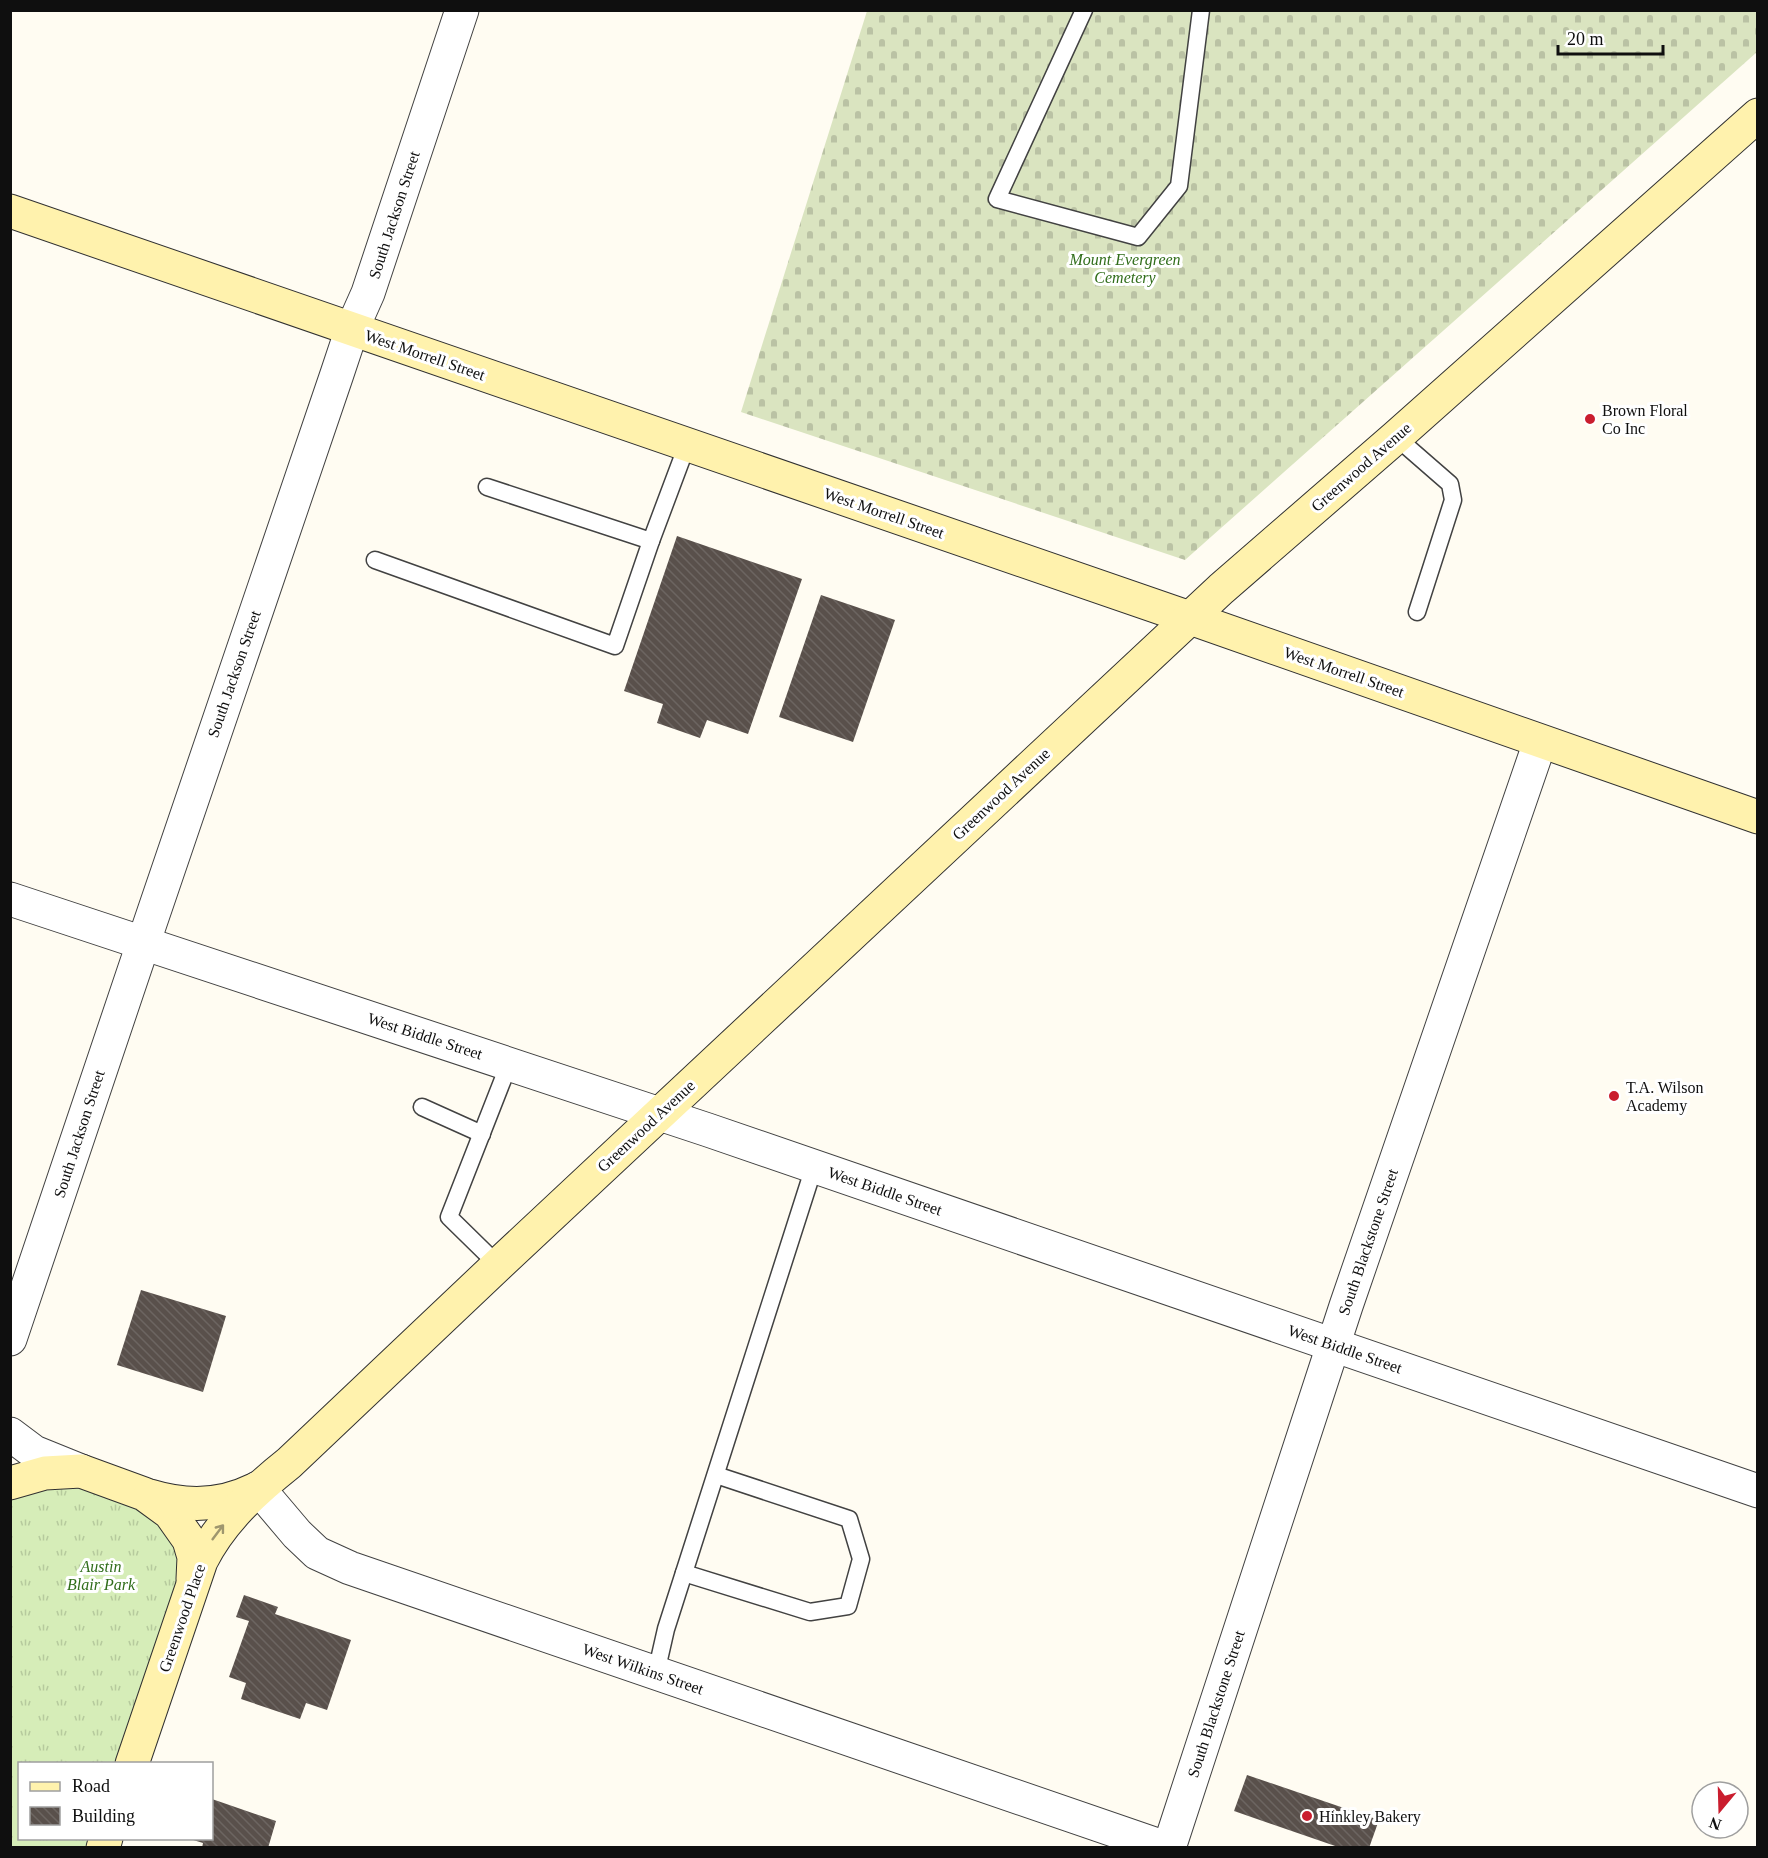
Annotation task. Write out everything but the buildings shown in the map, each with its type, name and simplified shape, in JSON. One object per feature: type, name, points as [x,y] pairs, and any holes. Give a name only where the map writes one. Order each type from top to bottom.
[{"type":"street","name":"South Jackson Street","points":[[10,1339],[352,329],[368,293],[462,10]]},
{"type":"street","name":"Greenwood Avenue","points":[[258,1488],[289,1463],[1221,589],[1753,124]]},
{"type":"street","name":"West Morrell Street","points":[[10,211],[1191,618],[1758,817]]},
{"type":"street","name":"South Blackstone Street","points":[[1168,1848],[1333,1345],[1540,742]]},
{"type":"street","name":"West Biddle Street","points":[[10,899],[659,1114],[1758,1491]]},
{"type":"street","points":[[10,1434],[34,1452],[144,1494],[178,1503],[218,1503],[258,1488]]},
{"type":"street","points":[[10,1483],[45,1473],[81,1471]]},
{"type":"street","name":"Greenwood Place","points":[[133,1762],[208,1546],[228,1519],[258,1488]]},
{"type":"street","name":"West Wilkins Street","points":[[258,1488],[308,1545],[330,1560],[1168,1848]]},
{"type":"street","points":[[144,1494],[170,1513],[189,1540],[194,1557],[193,1584]]},
{"type":"lane","points":[[1084,10],[997,199],[1138,237],[1179,186],[1201,10]]},
{"type":"lane","points":[[1396,437],[1450,484],[1453,500],[1417,612]]},
{"type":"lane","points":[[375,560],[615,646],[687,445]]},
{"type":"lane","points":[[487,487],[651,541]]},
{"type":"lane","points":[[498,1265],[449,1217],[509,1064]]},
{"type":"lane","points":[[422,1107],[482,1134]]},
{"type":"lane","points":[[656,1673],[666,1629],[814,1167]]},
{"type":"lane","points":[[684,1573],[810,1612],[848,1606],[861,1559],[849,1519],[716,1475]]},
{"type":"green space","name":"Mount Evergreen Cemetery","points":[[867,11],[1757,11],[1757,52],[1185,560],[741,412]]},
{"type":"green space","name":"Austin Blair Park","points":[[81,1471],[189,1540],[132,1762],[18,1762],[18,1840],[106,1840],[103,1847],[11,1847],[10,1483]]},
{"type":"place","name":"Brown Floral Co Inc","points":[[1590,419]]},
{"type":"place","name":"T.A. Wilson Academy","points":[[1614,1096]]},
{"type":"place","name":"Hinkley Bakery","points":[[1307,1816]]}]
